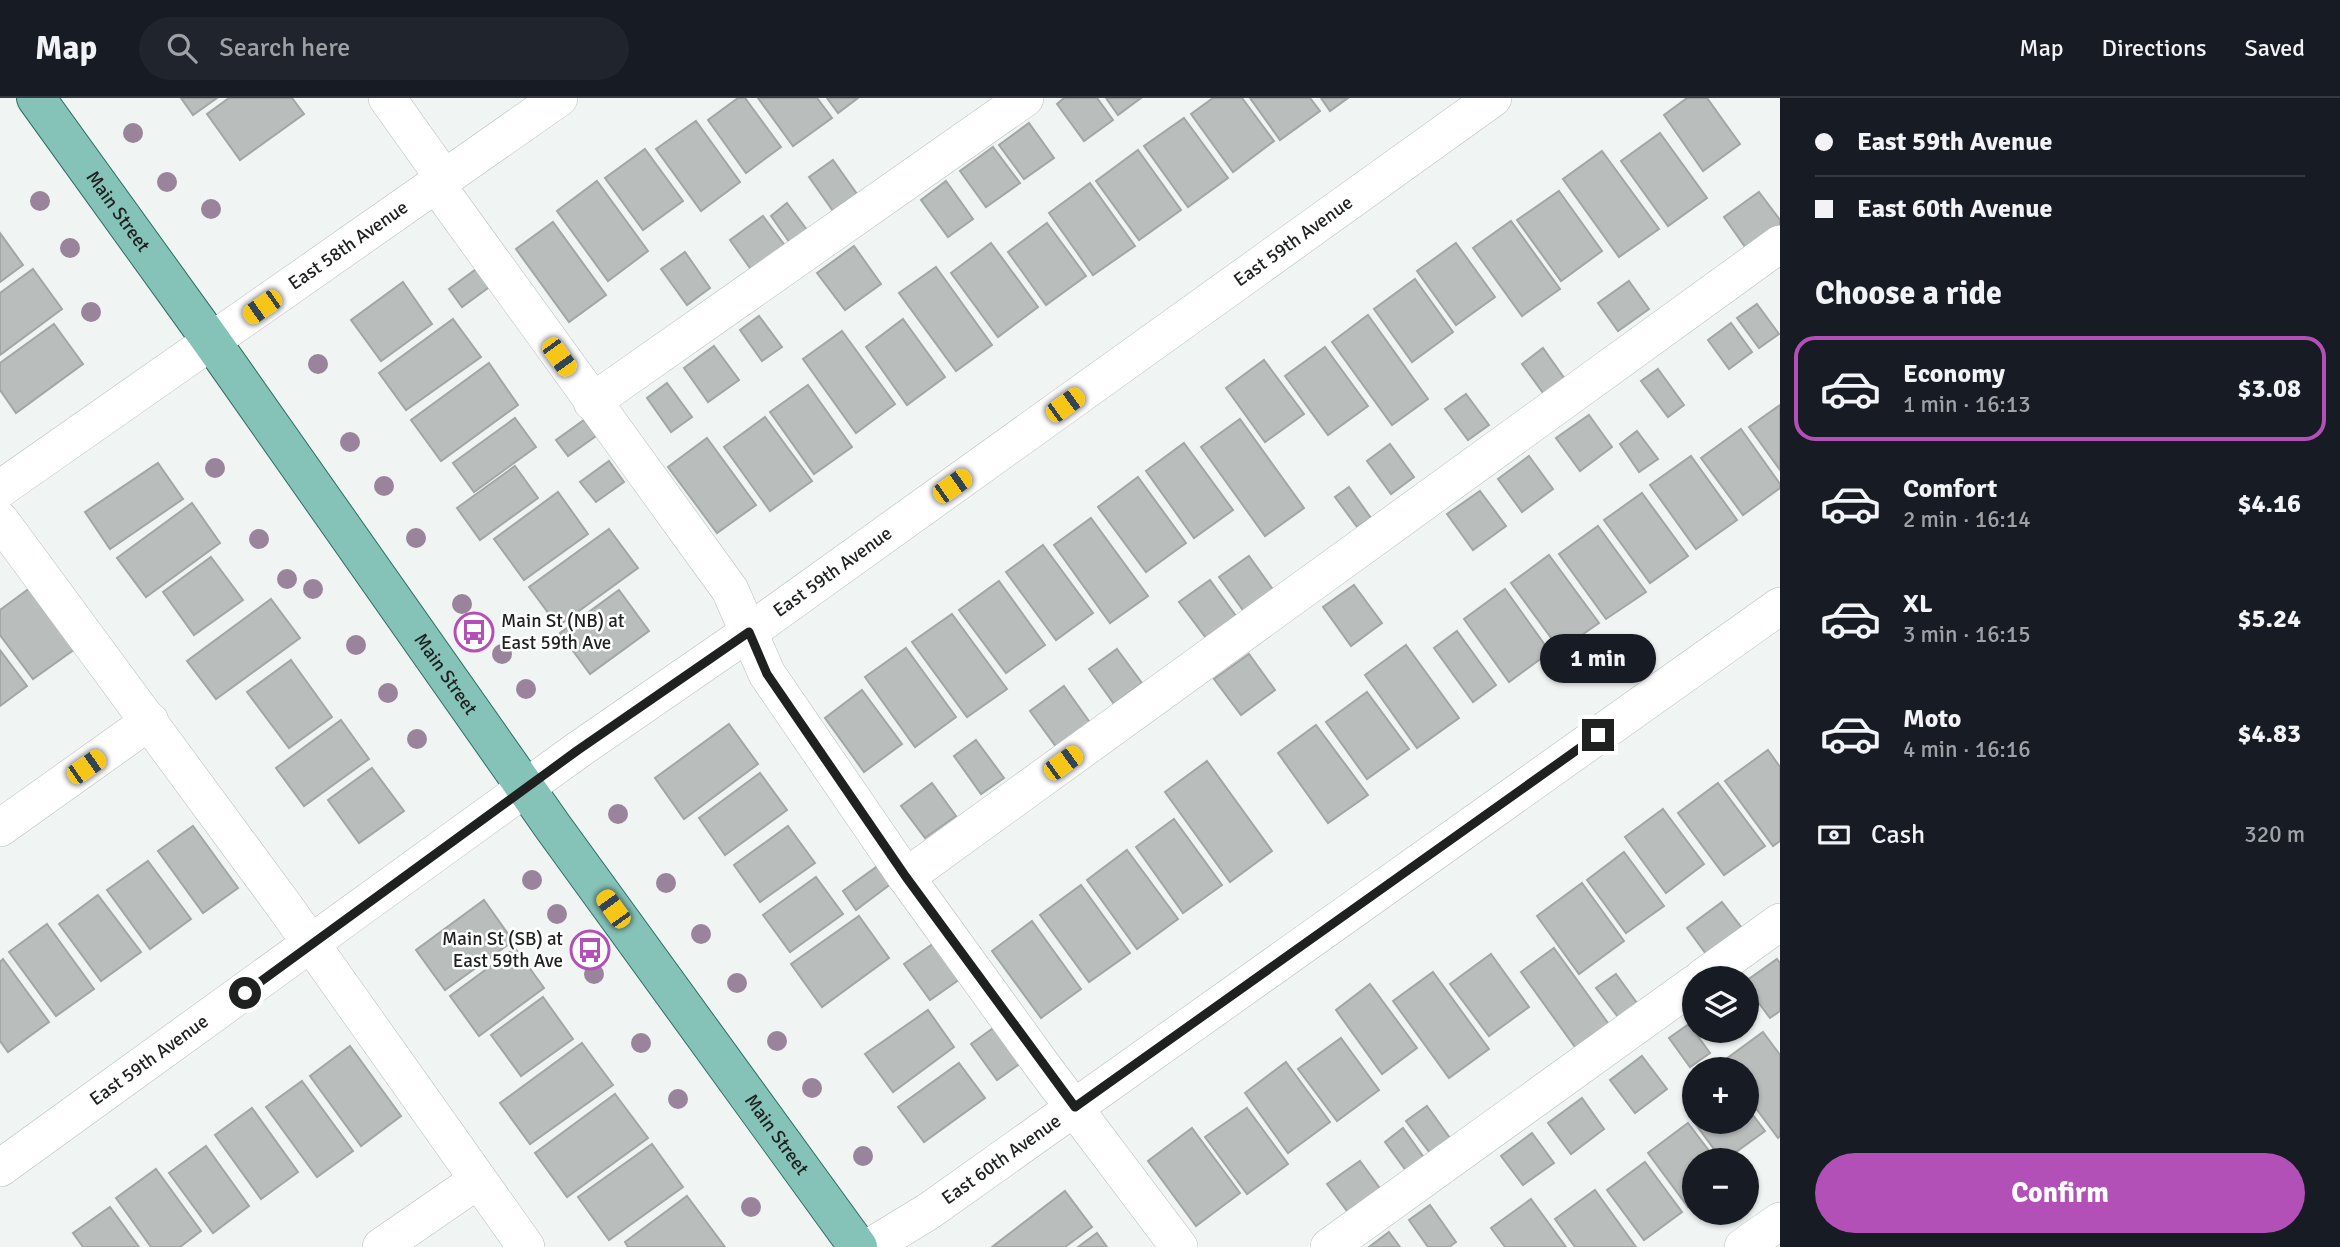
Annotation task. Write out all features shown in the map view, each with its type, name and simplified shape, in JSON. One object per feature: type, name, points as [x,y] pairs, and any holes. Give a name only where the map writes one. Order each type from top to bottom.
[{"type":"main road","name":"Main Street","points":[[36,98],[212,342],[526,789],[858,1247]]},
{"type":"street","points":[[387,98],[440,181],[592,402],[730,590],[767,674],[906,877],[1179,1247]]},
{"type":"street","name":"East 58th Avenue","points":[[0,489],[559,98]]},
{"type":"street","points":[[592,402],[1025,98]]},
{"type":"street","name":"East 59th Avenue","points":[[0,1168],[1493,98]]},
{"type":"street","points":[[906,877],[1780,244]]},
{"type":"street","points":[[0,520],[312,945],[526,1247]]},
{"type":"street","name":"East 60th Avenue","points":[[870,1247],[929,1211],[1780,606]]},
{"type":"street","points":[[0,828],[150,722]]},
{"type":"street","points":[[1719,966],[1780,922]]},
{"type":"street","points":[[1329,1247],[1682,993]]},
{"type":"street","points":[[381,1247],[478,1180]]},
{"type":"street","points":[[1743,1247],[1780,1221]]},
{"type":"building","points":[[181,98],[217,98],[193,115]]},
{"type":"building","points":[[229,98],[292,98],[304,114],[240,160],[207,114]]},
{"type":"building","points":[[738,98],[745,98],[781,147],[746,173],[708,120]]},
{"type":"building","points":[[758,98],[817,98],[832,118],[793,146]]},
{"type":"building","points":[[827,98],[858,98],[838,113]]},
{"type":"building","points":[[1064,98],[1097,98],[1113,120],[1084,141],[1057,104]]},
{"type":"building","points":[[1106,98],[1141,98],[1118,115]]},
{"type":"building","points":[[1213,98],[1242,98],[1274,141],[1233,172],[1191,114]]},
{"type":"building","points":[[1250,98],[1310,98],[1320,111],[1280,140]]},
{"type":"building","points":[[1321,98],[1348,98],[1330,111]]},
{"type":"building","points":[[1687,98],[1707,98],[1740,144],[1703,171],[1664,115]]},
{"type":"building","points":[[1184,118],[1228,178],[1188,207],[1144,146]]},
{"type":"building","points":[[696,121],[740,182],[701,211],[656,149]]},
{"type":"building","points":[[1029,123],[1054,158],[1024,179],[999,145]]},
{"type":"building","points":[[1660,133],[1707,198],[1668,226],[1621,161]]},
{"type":"building","points":[[993,147],[1020,183],[986,207],[960,171]]},
{"type":"building","points":[[645,149],[683,201],[643,230],[605,178]]},
{"type":"building","points":[[1138,150],[1181,210],[1139,240],[1096,181]]},
{"type":"building","points":[[1602,151],[1659,229],[1619,257],[1563,179]]},
{"type":"building","points":[[833,160],[857,194],[833,211],[809,177]]},
{"type":"building","points":[[597,181],[648,251],[608,281],[557,211]]},
{"type":"building","points":[[946,181],[973,219],[948,237],[921,200]]},
{"type":"building","points":[[1090,183],[1135,246],[1093,275],[1049,213]]},
{"type":"building","points":[[1559,191],[1602,251],[1561,281],[1517,220]]},
{"type":"building","points":[[1759,192],[1780,220],[1780,228],[1748,251],[1724,217]]},
{"type":"building","points":[[787,203],[810,234],[792,246],[771,216]]},
{"type":"building","points":[[763,216],[789,251],[755,275],[730,240]]},
{"type":"building","points":[[1511,221],[1560,289],[1522,316],[1473,248]]},
{"type":"building","points":[[553,222],[606,295],[569,322],[516,249]]},
{"type":"building","points":[[1047,223],[1086,276],[1046,305],[1008,252]]},
{"type":"building","points":[[0,233],[23,265],[0,282]]},
{"type":"building","points":[[991,243],[1038,307],[998,337],[951,273]]},
{"type":"building","points":[[1456,243],[1495,297],[1456,325],[1417,271]]},
{"type":"building","points":[[854,246],[881,284],[845,310],[817,273]]},
{"type":"building","points":[[685,252],[710,288],[687,305],[661,269]]},
{"type":"building","points":[[479,267],[492,285],[462,307],[449,289]]},
{"type":"building","points":[[936,267],[992,345],[956,371],[899,293]]},
{"type":"building","points":[[33,269],[62,309],[0,355],[0,293]]},
{"type":"building","points":[[1415,279],[1453,332],[1412,362],[1374,309]]},
{"type":"building","points":[[1629,281],[1649,309],[1618,331],[1598,303]]},
{"type":"building","points":[[403,282],[432,324],[381,361],[351,320]]},
{"type":"building","points":[[1757,304],[1779,334],[1759,348],[1737,318]]},
{"type":"building","points":[[1368,315],[1428,399],[1392,425],[1332,342]]},
{"type":"building","points":[[759,316],[782,347],[762,361],[740,330]]},
{"type":"building","points":[[453,319],[481,357],[406,410],[379,373]]},
{"type":"building","points":[[903,319],[945,377],[907,405],[866,347]]},
{"type":"building","points":[[1731,323],[1752,352],[1729,369],[1708,340]]},
{"type":"building","points":[[54,324],[83,364],[16,413],[0,390],[0,363]]},
{"type":"building","points":[[842,331],[895,404],[856,433],[803,359]]},
{"type":"building","points":[[714,346],[739,380],[708,402],[684,368]]},
{"type":"building","points":[[1325,347],[1368,406],[1328,435],[1285,376]]},
{"type":"building","points":[[1543,348],[1567,382],[1546,397],[1522,364]]},
{"type":"building","points":[[1264,360],[1304,414],[1265,442],[1226,388]]},
{"type":"building","points":[[489,363],[518,405],[441,461],[411,420]]},
{"type":"building","points":[[1658,369],[1684,405],[1668,417],[1641,381]]},
{"type":"building","points":[[667,383],[692,417],[671,432],[647,398]]},
{"type":"building","points":[[808,385],[852,447],[814,474],[770,412]]},
{"type":"building","points":[[1466,394],[1489,425],[1468,440],[1445,409]]},
{"type":"building","points":[[1780,405],[1780,470],[1749,427]]},
{"type":"building","points":[[1589,415],[1612,447],[1580,471],[1556,438]]},
{"type":"building","points":[[765,417],[812,481],[770,511],[724,447]]},
{"type":"building","points":[[515,418],[536,447],[474,492],[453,463]]},
{"type":"building","points":[[1240,419],[1304,508],[1265,536],[1201,447]]},
{"type":"building","points":[[584,420],[596,436],[568,456],[556,440]]},
{"type":"building","points":[[1741,429],[1780,484],[1780,488],[1743,515],[1701,458]]},
{"type":"building","points":[[1637,431],[1658,459],[1639,472],[1620,444]]},
{"type":"building","points":[[707,438],[756,505],[717,533],[668,467]]},
{"type":"building","points":[[1184,443],[1233,510],[1194,538],[1146,471]]},
{"type":"building","points":[[1390,444],[1414,477],[1391,494],[1367,461]]},
{"type":"building","points":[[1529,456],[1553,489],[1522,512],[1498,479]]},
{"type":"building","points":[[1691,456],[1737,520],[1696,549],[1650,485]]},
{"type":"building","points":[[609,461],[624,482],[596,502],[580,482]]},
{"type":"building","points":[[158,463],[183,499],[110,549],[85,512]]},
{"type":"building","points":[[515,466],[538,498],[480,540],[457,508]]},
{"type":"building","points":[[1138,477],[1186,543],[1146,572],[1098,507]]},
{"type":"building","points":[[1349,487],[1371,518],[1357,527],[1335,497]]},
{"type":"building","points":[[1480,491],[1506,526],[1473,550],[1447,514]]},
{"type":"building","points":[[558,492],[588,534],[524,580],[494,539]]},
{"type":"building","points":[[1642,493],[1688,556],[1650,583],[1604,520]]},
{"type":"building","points":[[192,503],[220,543],[146,597],[117,558]]},
{"type":"building","points":[[1091,518],[1148,596],[1110,623],[1054,545]]},
{"type":"building","points":[[1598,526],[1646,592],[1606,619],[1559,554]]},
{"type":"building","points":[[609,529],[638,568],[558,626],[529,587]]},
{"type":"building","points":[[1043,545],[1093,613],[1056,640],[1006,572]]},
{"type":"building","points":[[1549,555],[1599,623],[1560,650],[1511,583]]},
{"type":"building","points":[[1249,556],[1274,591],[1245,613],[1219,577]]},
{"type":"building","points":[[211,557],[243,600],[194,635],[163,592]]},
{"type":"building","points":[[1210,580],[1236,616],[1206,638],[1179,602]]},
{"type":"building","points":[[999,581],[1045,645],[1006,673],[959,610]]},
{"type":"building","points":[[1354,585],[1382,623],[1351,646],[1323,607]]},
{"type":"building","points":[[30,588],[75,649],[33,679],[0,635],[0,610]]},
{"type":"building","points":[[1505,589],[1550,652],[1509,682],[1464,619]]},
{"type":"building","points":[[619,590],[649,631],[590,674],[560,633]]},
{"type":"building","points":[[271,599],[300,638],[216,699],[187,661]]},
{"type":"building","points":[[952,614],[1007,689],[967,717],[912,642]]},
{"type":"building","points":[[1457,631],[1496,685],[1473,702],[1434,648]]},
{"type":"building","points":[[1406,645],[1459,718],[1417,748],[1365,675]]},
{"type":"building","points":[[906,648],[956,717],[915,747],[865,677]]},
{"type":"building","points":[[1117,649],[1142,683],[1114,704],[1089,669]]},
{"type":"building","points":[[0,650],[27,686],[0,706]]},
{"type":"building","points":[[1249,654],[1275,690],[1241,715],[1214,679]]},
{"type":"building","points":[[291,660],[332,717],[289,748],[247,692]]},
{"type":"building","points":[[1064,686],[1091,724],[1057,748],[1030,711]]},
{"type":"building","points":[[862,690],[902,744],[864,772],[825,718]]},
{"type":"building","points":[[1367,692],[1409,749],[1367,779],[1326,722]]},
{"type":"building","points":[[341,720],[369,759],[304,806],[276,768]]},
{"type":"building","points":[[729,724],[758,764],[684,819],[655,778]]},
{"type":"building","points":[[1316,725],[1368,795],[1328,823],[1278,753]]},
{"type":"building","points":[[976,740],[1004,778],[981,794],[954,756]]},
{"type":"building","points":[[1768,750],[1780,767],[1780,841],[1773,846],[1725,781]]},
{"type":"building","points":[[1207,761],[1272,851],[1230,882],[1165,792]]},
{"type":"building","points":[[372,768],[404,811],[359,843],[328,800]]},
{"type":"building","points":[[760,773],[787,810],[725,855],[699,818]]},
{"type":"building","points":[[932,783],[956,816],[925,838],[901,806]]},
{"type":"building","points":[[1718,783],[1765,846],[1724,875],[1678,813]]},
{"type":"building","points":[[1663,809],[1704,864],[1666,893],[1625,837]]},
{"type":"building","points":[[1174,819],[1222,885],[1183,913],[1136,847]]},
{"type":"building","points":[[193,826],[238,888],[203,913],[158,851]]},
{"type":"building","points":[[788,826],[815,863],[760,902],[734,865]]},
{"type":"building","points":[[1127,850],[1178,919],[1137,949],[1087,880]]},
{"type":"building","points":[[1624,852],[1664,906],[1626,933],[1587,880]]},
{"type":"building","points":[[148,861],[191,919],[150,949],[107,890]]},
{"type":"building","points":[[879,865],[892,883],[856,910],[843,891]]},
{"type":"building","points":[[816,877],[843,914],[790,952],[763,915]]},
{"type":"building","points":[[1582,883],[1624,941],[1579,974],[1537,916]]},
{"type":"building","points":[[1081,885],[1130,953],[1089,982],[1040,915]]},
{"type":"building","points":[[98,895],[141,952],[101,981],[59,924]]},
{"type":"building","points":[[484,900],[513,941],[445,990],[416,950]]},
{"type":"building","points":[[1722,902],[1745,932],[1709,958],[1687,928]]},
{"type":"building","points":[[859,916],[889,958],[822,1007],[791,964]]},
{"type":"building","points":[[1032,921],[1081,989],[1041,1018],[992,951]]},
{"type":"building","points":[[47,924],[94,989],[56,1016],[9,952]]},
{"type":"building","points":[[937,941],[963,977],[930,1000],[904,964]]},
{"type":"building","points":[[515,948],[544,988],[479,1036],[450,996]]},
{"type":"building","points":[[1554,948],[1613,1030],[1580,1054],[1521,972]]},
{"type":"building","points":[[1491,954],[1529,1007],[1489,1036],[1450,984]]},
{"type":"building","points":[[3,959],[49,1022],[8,1052],[0,1041],[0,962]]},
{"type":"building","points":[[1777,959],[1780,963],[1780,1011],[1770,1018],[1759,1003],[1759,972]]},
{"type":"building","points":[[1433,972],[1489,1049],[1449,1078],[1393,1001]]},
{"type":"building","points":[[1616,974],[1637,1003],[1618,1017],[1596,988]]},
{"type":"building","points":[[1370,984],[1417,1048],[1382,1074],[1336,1010]]},
{"type":"building","points":[[543,997],[573,1039],[521,1076],[491,1035]]},
{"type":"building","points":[[928,1010],[954,1047],[893,1092],[865,1054]]},
{"type":"building","points":[[999,1024],[1025,1060],[997,1080],[971,1044]]},
{"type":"building","points":[[1682,1029],[1682,1043],[1703,1043],[1710,1053],[1704,1057],[1683,1057],[1669,1038]]},
{"type":"building","points":[[1763,1032],[1780,1055],[1778,1138],[1759,1112],[1759,1057],[1729,1057],[1748,1043],[1759,1043],[1759,1035]]},
{"type":"building","points":[[1341,1038],[1379,1090],[1337,1121],[1298,1069]]},
{"type":"building","points":[[582,1043],[613,1085],[530,1144],[500,1103]]},
{"type":"building","points":[[350,1046],[401,1116],[361,1146],[310,1076]]},
{"type":"building","points":[[1642,1056],[1667,1089],[1635,1113],[1610,1080]]},
{"type":"building","points":[[1286,1062],[1330,1122],[1288,1153],[1245,1093]]},
{"type":"building","points":[[959,1063],[985,1098],[924,1142],[898,1107]]},
{"type":"building","points":[[302,1081],[353,1151],[317,1177],[266,1107]]},
{"type":"building","points":[[615,1094],[648,1138],[567,1197],[535,1153]]},
{"type":"building","points":[[1582,1098],[1604,1129],[1571,1154],[1548,1123]]},
{"type":"building","points":[[1427,1106],[1450,1138],[1430,1153],[1406,1121]]},
{"type":"building","points":[[252,1108],[298,1172],[261,1199],[215,1135]]},
{"type":"building","points":[[1247,1108],[1288,1164],[1247,1194],[1205,1137]]},
{"type":"building","points":[[1759,1123],[1765,1131],[1742,1148],[1713,1148],[1703,1134],[1759,1134]]},
{"type":"building","points":[[1192,1128],[1240,1193],[1196,1226],[1148,1161]]},
{"type":"building","points":[[1403,1128],[1425,1159],[1407,1172],[1385,1142]]},
{"type":"building","points":[[1682,1128],[1682,1134],[1696,1134],[1707,1148],[1682,1148],[1682,1199],[1648,1153]]},
{"type":"building","points":[[1532,1133],[1554,1163],[1523,1185],[1501,1156]]},
{"type":"building","points":[[652,1144],[683,1187],[609,1240],[578,1197]]},
{"type":"building","points":[[206,1146],[249,1206],[213,1233],[169,1173]]},
{"type":"building","points":[[1360,1161],[1382,1191],[1350,1215],[1327,1184]]},
{"type":"building","points":[[1645,1162],[1682,1212],[1644,1240],[1607,1190]]},
{"type":"building","points":[[156,1169],[201,1231],[180,1247],[151,1247],[116,1198]]},
{"type":"building","points":[[1595,1190],[1636,1247],[1575,1247],[1555,1219]]},
{"type":"building","points":[[1065,1191],[1092,1227],[1065,1247],[992,1247]]},
{"type":"building","points":[[687,1196],[725,1247],[628,1247],[625,1242]]},
{"type":"building","points":[[1531,1199],[1566,1247],[1505,1247],[1491,1228]]},
{"type":"building","points":[[1430,1205],[1456,1242],[1449,1247],[1428,1247],[1409,1220]]},
{"type":"building","points":[[110,1207],[139,1247],[83,1247],[73,1233]]},
{"type":"building","points":[[1389,1232],[1400,1247],[1369,1247]]},
{"type":"building","points":[[1097,1233],[1107,1247],[1078,1247]]},
{"type":"place","name":"Main St (NB) at East 59th Ave","points":[[474,632]]},
{"type":"place","name":"Main St (SB) at East 59th Ave","points":[[590,950]]},
{"type":"route","points":[[245,993],[578,750],[749,632],[767,674],[906,877],[1075,1107],[1598,735]]}]
